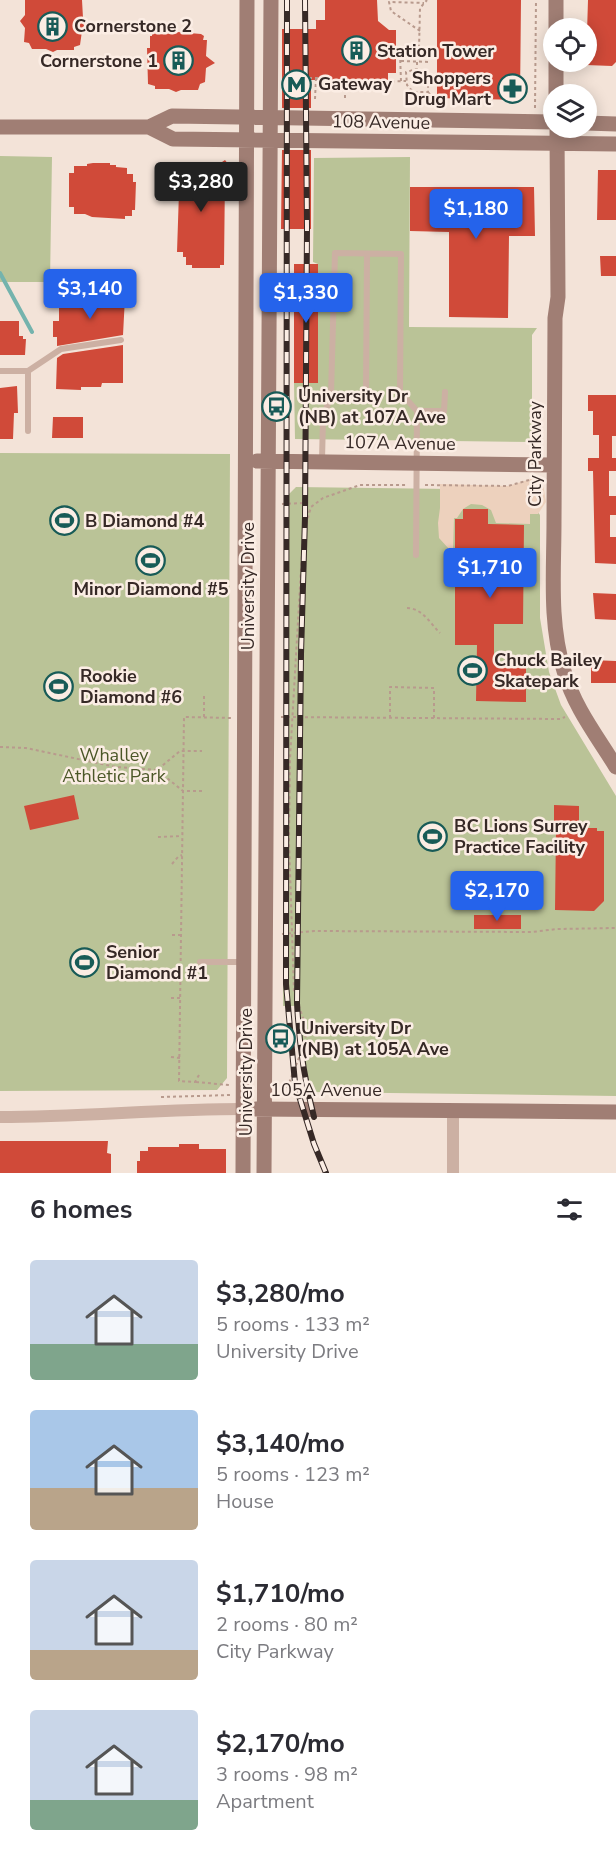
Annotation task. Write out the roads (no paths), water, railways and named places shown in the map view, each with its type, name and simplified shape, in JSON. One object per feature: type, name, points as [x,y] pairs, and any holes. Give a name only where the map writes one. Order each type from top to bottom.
[{"type":"main road","name":"University Drive","points":[[243,1173],[248,0]]},
{"type":"main road","name":"University Drive","points":[[264,1173],[271,0]]},
{"type":"main road","points":[[556,0],[556,18]]},
{"type":"main road","name":"108 Avenue","points":[[0,127],[149,127],[172,116],[543,122]]},
{"type":"main road","points":[[597,123],[616,124]]},
{"type":"main road","name":"108 Avenue","points":[[149,127],[173,139],[616,144]]},
{"type":"main road","name":"City Parkway","points":[[558,138],[554,606],[561,659],[577,705],[616,767]]},
{"type":"main road","name":"107A Avenue","points":[[246,461],[554,465]]},
{"type":"main road","name":"105A Avenue","points":[[243,1108],[616,1112]]},
{"type":"street","name":"105A Avenue","points":[[0,1117],[65,1117],[172,1109],[243,1108]]},
{"type":"street","points":[[453,1110],[453,1173]]},
{"type":"lane","points":[[322,462],[322,419],[331,394],[335,254],[401,254],[400,392],[417,411],[416,555]]},
{"type":"lane","points":[[366,394],[367,254]]},
{"type":"lane","points":[[0,371],[28,371],[61,349],[121,340]]},
{"type":"lane","points":[[28,371],[28,431]]},
{"type":"lane","points":[[417,411],[444,411],[445,392]]},
{"type":"lane","points":[[200,962],[243,962]]},
{"type":"waterway","points":[[0,273],[32,332]]},
{"type":"railway","points":[[287,0],[286,984],[295,1083],[314,1144],[326,1173]]},
{"type":"railway","points":[[305,0],[307,227],[305,517],[297,1003],[302,1060],[314,1117]]},
{"type":"place","name":"Cornerstone 2","points":[[53,26]]},
{"type":"place","name":"Station Tower","points":[[356,51]]},
{"type":"place","name":"Cornerstone 1","points":[[179,61]]},
{"type":"place","name":"Gateway","points":[[297,84]]},
{"type":"place","name":"Shoppers Drug Mart","points":[[512,88]]},
{"type":"place","name":"University Dr (NB) at 107A Ave","points":[[277,406]]},
{"type":"place","name":"B Diamond #4","points":[[64,521]]},
{"type":"place","name":"Minor Diamond #5","points":[[151,560]]},
{"type":"place","name":"Chuck Bailey Skatepark","points":[[473,670]]},
{"type":"place","name":"Rookie Diamond #6","points":[[59,686]]},
{"type":"place","name":"BC Lions Surrey Practice Facility","points":[[433,836]]},
{"type":"place","name":"Senior Diamond #1","points":[[85,962]]},
{"type":"place","name":"University Dr (NB) at 105A Ave","points":[[280,1038]]},
{"type":"park label","name":"Whalley Athletic Park","points":[[114,765]]}]
